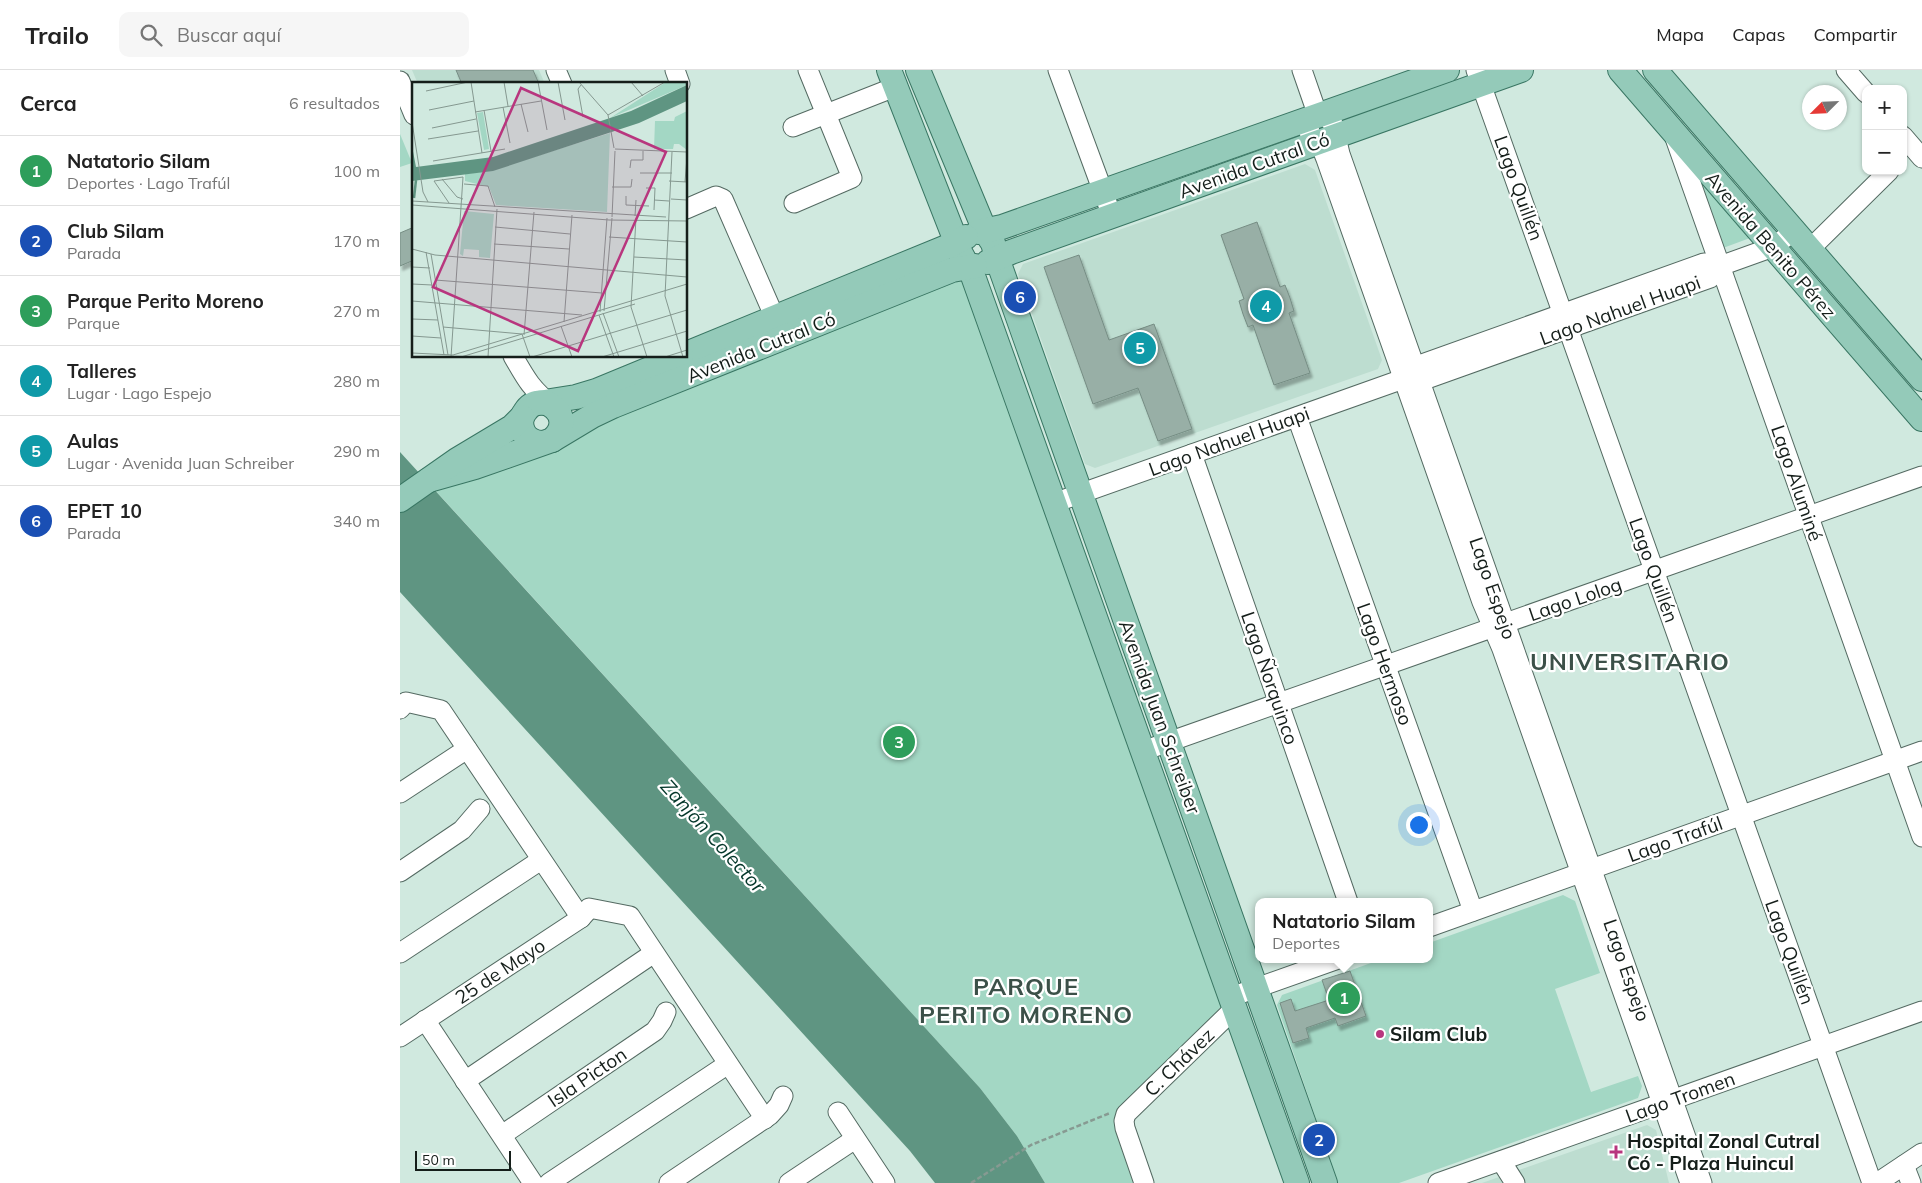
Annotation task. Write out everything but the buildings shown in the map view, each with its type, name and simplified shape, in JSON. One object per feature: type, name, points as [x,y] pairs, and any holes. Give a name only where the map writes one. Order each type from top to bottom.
[{"type":"main road","name":"Avenida Juan Schreiber","points":[[918,70],[977,249],[973,276],[1297,1183]]},
{"type":"main road","name":"Avenida Cutral Có","points":[[688,353],[778,328],[952,270],[1002,227],[1447,70]]},
{"type":"main road","name":"Avenida Cutral Có","points":[[977,249],[1112,216],[1326,139],[1479,77],[1521,70]]},
{"type":"main road","name":"Avenida Benito Pérez","points":[[1620,70],[1922,420]]},
{"type":"main road","name":"Avenida Benito Pérez","points":[[1655,70],[1922,379]]},
{"type":"main road","name":"Avenida Juan Schreiber","points":[[892,79],[977,249],[1081,493],[1326,1183]]},
{"type":"main road","name":"Avenida Cutral Có","points":[[429,480],[547,442],[613,406],[778,328]]},
{"type":"main road","name":"Avenida Cutral Có","points":[[400,500],[469,452],[512,427],[536,408],[596,391],[676,358]]},
{"type":"main road","points":[[536,408],[560,415],[560,432],[547,442],[531,440],[523,433],[521,422],[536,408]]},
{"type":"street","points":[[556,70],[561,82]]},
{"type":"street","points":[[675,70],[679,82]]},
{"type":"street","points":[[794,203],[852,178],[808,70]]},
{"type":"street","points":[[793,127],[826,114],[892,79],[918,70]]},
{"type":"street","points":[[1058,70],[1112,216]]},
{"type":"street","name":"Lago Espejo","points":[[1302,70],[1318,116],[1324,116],[1332,121],[1326,139],[1325,156],[1413,376],[1482,602],[1499,626],[1667,1101],[1702,1183]]},
{"type":"street","points":[[1846,70],[1862,88]]},
{"type":"street","name":"Lago Quillén","points":[[1479,77],[1872,1183]]},
{"type":"street","points":[[400,82],[412,110]]},
{"type":"street","name":"Lago Aluminé","points":[[1672,130],[1922,837]]},
{"type":"street","name":"Lago Nahuel Huapi","points":[[1054,503],[1566,321],[1710,278],[1717,272],[1720,266],[1773,247],[1802,240],[1884,175]]},
{"type":"street","points":[[688,208],[716,196],[723,199],[778,328]]},
{"type":"street","points":[[514,358],[530,386],[536,408]]},
{"type":"street","name":"Lago Hermoso","points":[[1297,417],[1472,911]]},
{"type":"street","name":"Lago Ñorquinco","points":[[1192,454],[1347,898]]},
{"type":"street","name":"Lago Lolog","points":[[1143,751],[1922,476]]},
{"type":"street","points":[[403,706],[440,710],[541,860],[588,908],[630,916],[764,1119]]},
{"type":"street","points":[[400,794],[467,749]]},
{"type":"street","name":"Lago Trafúl","points":[[1433,926],[1922,751]]},
{"type":"street","points":[[400,872],[462,830],[480,809]]},
{"type":"street","points":[[400,954],[541,860]]},
{"type":"street","name":"25 de Mayo","points":[[400,1037],[588,908]]},
{"type":"street","points":[[465,1081],[654,953]]},
{"type":"street","points":[[1233,1003],[1256,988],[1327,963]]},
{"type":"street","name":"C. Chávez","points":[[1118,1115],[1130,1108],[1233,1003]]},
{"type":"street","name":"Lago Tromen","points":[[1438,1183],[1922,1011]]},
{"type":"street","name":"Isla Picton","points":[[502,1135],[655,1030],[666,1012]]},
{"type":"street","points":[[425,1020],[533,1183]]},
{"type":"street","points":[[549,1183],[728,1064]]},
{"type":"street","points":[[669,1183],[764,1119],[777,1108],[783,1096]]},
{"type":"street","name":"Lago Espejo","points":[[1667,1101],[1690,1183]]},
{"type":"street","points":[[838,1112],[884,1183]]},
{"type":"street","points":[[1118,1115],[1125,1128],[1144,1183]]},
{"type":"street","points":[[789,1183],[856,1138]]},
{"type":"street","points":[[1877,1183],[1922,1154]]},
{"type":"street","points":[[1501,1161],[1515,1183]]},
{"type":"street","points":[[1904,1165],[1911,1183]]},
{"type":"path","points":[[971,1183],[1025,1149],[1103,1117],[1118,1115]]},
{"type":"shaded area","points":[[412,70],[539,70],[544,82],[417,82]]},
{"type":"shaded area","points":[[400,134],[412,163],[400,167]]},
{"type":"shaded area","points":[[1305,164],[1315,170],[1382,360],[1378,369],[1095,468],[1085,464],[1018,274],[1023,264]]},
{"type":"shaded area","points":[[1698,174],[1750,238],[1723,248]]},
{"type":"shaded area","name":"PARQUE PERITO MORENO","points":[[963,276],[1222,1008],[1127,1103],[1137,1183],[1045,1183],[1017,1136],[980,1088],[435,490]]},
{"type":"shaded area","points":[[1563,895],[1575,901],[1600,973],[1555,989],[1591,1092],[1638,1076],[1642,1086],[1638,1098],[1399,1183],[1338,1183],[1277,1005],[1282,995],[1371,963],[1433,963],[1433,942]]},
{"type":"shaded area","name":"Hospital Zonal Cutral Có - Plaza Huincul","points":[[1647,1125],[1656,1130],[1669,1183],[1482,1183]]},
{"type":"water","name":"Zanjón Colector","points":[[400,452],[980,1088],[1017,1136],[1045,1183],[935,1183],[910,1151],[400,592]]},
{"type":"place","name":"EPET 10","points":[[1020,297]]},
{"type":"place","name":"Talleres","points":[[1266,306]]},
{"type":"place","name":"Aulas","points":[[1140,348]]},
{"type":"place","name":"Parque Perito Moreno","points":[[899,742]]},
{"type":"place","name":"Natatorio Silam","points":[[1344,998]]},
{"type":"place","name":"Silam Club","points":[[1380,1034]]},
{"type":"place","name":"Club Silam","points":[[1319,1140]]},
{"type":"place","name":"Hospital Zonal Cutral Có - Plaza Huincul","points":[[1616,1152]]},
{"type":"district","name":"UNIVERSITARIO","points":[[1630,662]]},
{"type":"district","name":"PARQUE PERITO MORENO","points":[[1026,1001]]}]
